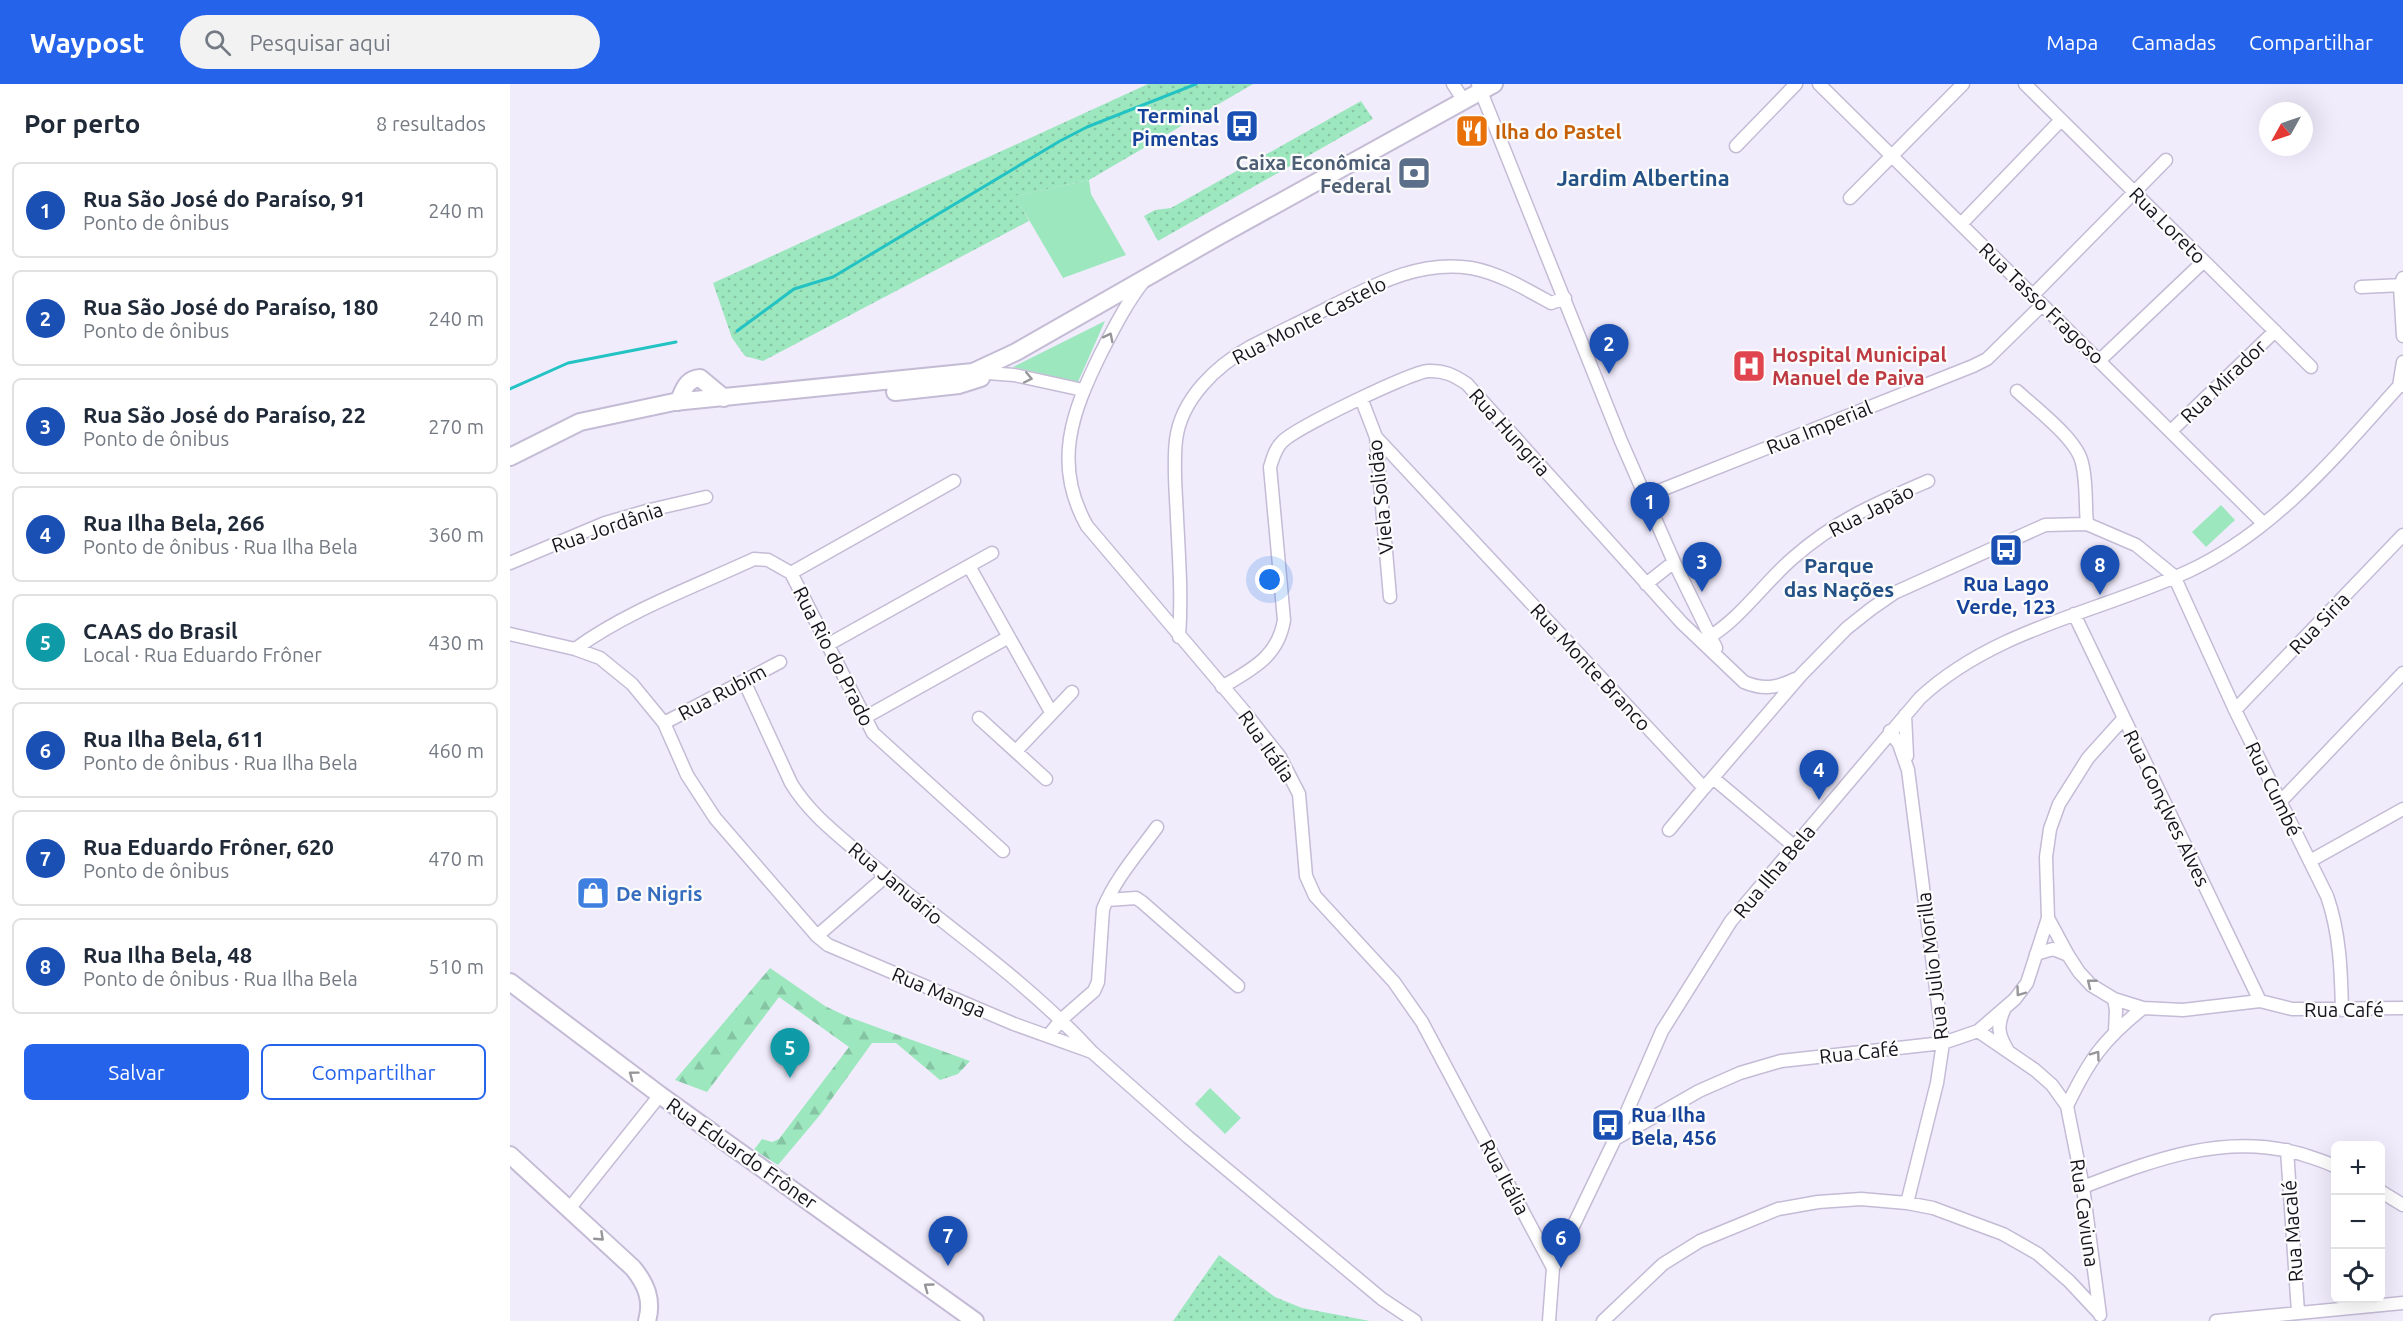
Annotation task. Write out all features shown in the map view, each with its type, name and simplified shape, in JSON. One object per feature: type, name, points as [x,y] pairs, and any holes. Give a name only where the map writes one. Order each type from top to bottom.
[{"type":"main road","points":[[510,457],[580,422],[678,402],[973,372],[1016,352],[1464,101],[1485,87]]},
{"type":"main road","points":[[510,465],[574,431],[621,419],[959,386],[992,374],[1099,314],[1146,278]]},
{"type":"main road","name":"Rua Eduardo Frôner","points":[[510,982],[660,1095],[975,1321]]},
{"type":"main road","points":[[510,1155],[633,1268],[645,1282],[650,1312],[647,1321]]},
{"type":"street","points":[[1453,84],[1464,101]]},
{"type":"street","points":[[1736,146],[1797,84]]},
{"type":"street","name":"Rua Tasso Fragoso","points":[[1819,84],[2263,523]]},
{"type":"street","points":[[1851,198],[1963,84]]},
{"type":"street","name":"Rua Loreto","points":[[2025,84],[2311,367]]},
{"type":"street","points":[[1485,87],[1621,441],[1709,637],[1725,662]]},
{"type":"street","points":[[1961,224],[2061,120]]},
{"type":"street","points":[[2033,296],[2166,160]]},
{"type":"street","points":[[2100,360],[2204,261]]},
{"type":"street","name":"Rua Monte Castelo","points":[[1179,637],[1181,589],[1176,438],[1190,403],[1215,371],[1233,356],[1379,283],[1427,267],[1473,268],[1520,286],[1551,303],[1565,298]]},
{"type":"street","name":"Rua Itália","points":[[1146,278],[1126,304],[1083,390],[1071,426],[1070,481],[1074,504],[1087,526],[1280,757],[1299,794],[1306,876],[1315,896],[1394,982],[1422,1022],[1553,1268]]},
{"type":"street","points":[[2361,287],[2402,283],[2403,336]]},
{"type":"street","name":"Rua Imperial","points":[[1646,496],[1973,366],[1987,359],[2042,305]]},
{"type":"street","name":"Rua Mirador","points":[[2171,431],[2275,331]]},
{"type":"street","points":[[2401,386],[2403,362]]},
{"type":"street","name":"Rua Hungria","points":[[1222,687],[1253,669],[1266,658],[1282,635],[1284,620],[1270,467],[1274,453],[1281,442],[1291,434],[1361,398],[1425,371],[1444,372],[1456,376],[1474,392],[1682,623],[1744,682],[1756,687],[1771,688],[1783,685],[1801,675]]},
{"type":"street","points":[[973,372],[1014,375],[1083,390]]},
{"type":"street","name":"Rua Ilha Bela","points":[[1549,1321],[1553,1268],[1615,1139],[1662,1031],[1731,921],[1890,731],[1942,678],[1967,662],[2074,614],[2174,576],[2224,551],[2307,487],[2401,386]]},
{"type":"street","points":[[2017,391],[2077,451],[2082,462],[2087,524]]},
{"type":"street","name":"Viela Solidão","points":[[1361,398],[1376,436],[1390,597]]},
{"type":"street","name":"Rua Monte Branco","points":[[1376,436],[1704,788]]},
{"type":"street","points":[[791,573],[954,481]]},
{"type":"street","name":"Rua Japão","points":[[1709,637],[1721,630],[1762,586],[1816,538],[1848,517],[1928,481]]},
{"type":"street","name":"Rua Jordânia","points":[[510,563],[605,523],[706,497]]},
{"type":"street","points":[[1669,830],[1801,675],[1847,628],[1894,593],[2045,525],[2087,524],[2136,545],[2174,576]]},
{"type":"street","name":"Rua Siria","points":[[2235,710],[2403,535]]},
{"type":"street","points":[[829,644],[992,553]]},
{"type":"street","name":"Rua Rio do Prado","points":[[576,649],[623,619],[754,559],[768,560],[791,573],[873,733],[1002,852]]},
{"type":"street","points":[[1646,584],[1674,562]]},
{"type":"street","points":[[969,566],[1007,638],[1051,712]]},
{"type":"street","name":"Rua Cumbé","points":[[2174,576],[2235,710],[2310,861],[2334,918],[2341,968],[2342,1010]]},
{"type":"street","name":"Rua Gonçlves Alves","points":[[2074,614],[2259,1001]]},
{"type":"street","name":"Rua Manga","points":[[510,634],[576,649],[600,658],[632,684],[664,723],[687,776],[714,818],[828,945],[1014,1024],[1092,1052],[1188,1137],[1382,1299],[1415,1321]]},
{"type":"street","points":[[864,718],[1007,638]]},
{"type":"street","name":"Rua Rubim","points":[[664,723],[780,662]]},
{"type":"street","points":[[2281,801],[2403,673]]},
{"type":"street","name":"Rua Januário","points":[[744,681],[801,800],[813,813],[886,876],[1062,1019],[1092,1052]]},
{"type":"street","points":[[1016,751],[1072,692]]},
{"type":"street","points":[[1905,715],[1908,770]]},
{"type":"street","points":[[979,718],[1046,779]]},
{"type":"street","points":[[2067,1106],[2052,1084],[1978,1031],[2015,999],[2027,983],[2048,918],[2046,856],[2050,829],[2059,804],[2088,758],[2124,718]]},
{"type":"street","name":"Rua Julio Morilla","points":[[1890,731],[1899,744],[1908,770],[1943,1043],[1937,1083],[1907,1203]]},
{"type":"street","points":[[1713,778],[1794,846]]},
{"type":"street","points":[[2310,861],[2402,809]]},
{"type":"street","points":[[1048,1036],[1062,1019],[1094,990],[1098,982],[1103,909],[1114,886],[1157,827]]},
{"type":"street","points":[[818,936],[886,876]]},
{"type":"street","points":[[1107,900],[1136,898],[1143,902],[1238,986]]},
{"type":"street","points":[[2048,918],[2068,955],[2091,985],[2114,999],[2143,1008]]},
{"type":"street","points":[[2036,954],[2053,949],[2068,955]]},
{"type":"street","points":[[2114,999],[2115,1031]]},
{"type":"street","name":"Rua Café","points":[[2143,1008],[2183,1010],[2259,1001],[2292,1009],[2403,1008]]},
{"type":"street","points":[[2005,1008],[1999,1021],[1998,1032],[2010,1053]]},
{"type":"street","points":[[2067,1106],[2094,1056],[2115,1031],[2143,1008]]},
{"type":"street","name":"Rua Café","points":[[1615,1139],[1709,1087],[1740,1073],[1780,1061],[1943,1043],[1978,1031]]},
{"type":"street","points":[[2052,1084],[2062,1087],[2079,1080]]},
{"type":"street","points":[[569,1209],[660,1095]]},
{"type":"street","name":"Rua Caviuna","points":[[2067,1106],[2083,1187],[2100,1317]]},
{"type":"street","name":"Rua Café","points":[[1625,1115],[1658,1115]]},
{"type":"street","points":[[2083,1187],[2175,1155],[2213,1147],[2252,1145],[2287,1150],[2331,1164]]},
{"type":"street","name":"Rua Macalé","points":[[2287,1150],[2298,1312]]},
{"type":"street","points":[[2385,1194],[2403,1205]]},
{"type":"street","points":[[1603,1321],[1663,1264],[1700,1241],[1744,1221],[1778,1209],[1818,1202],[1861,1199],[1933,1208],[2003,1233],[2037,1254],[2069,1281],[2100,1317]]},
{"type":"street","points":[[2216,1321],[2403,1303]]},
{"type":"green space","points":[[1148,84],[1253,84],[1089,180],[1016,196],[1029,221],[763,361],[745,356],[732,338],[713,283]]},
{"type":"green space","points":[[1361,101],[1373,119],[1158,241],[1144,216],[1155,210],[1171,208]]},
{"type":"green space","points":[[1089,180],[1091,194],[1126,255],[1063,278],[1015,196]]},
{"type":"green space","points":[[1105,321],[1078,382],[1013,367]]},
{"type":"green space","points":[[2221,505],[2235,520],[2206,547],[2192,532]]},
{"type":"green space","points":[[770,968],[825,1006],[846,1016],[970,1061],[958,1074],[940,1080],[896,1043],[872,1043],[820,1115],[778,1165],[754,1150],[762,1139],[772,1142],[779,1139],[849,1047],[779,997],[707,1092],[675,1080]]},
{"type":"green space","points":[[1210,1088],[1241,1118],[1225,1134],[1195,1104]]},
{"type":"green space","points":[[1219,1255],[1275,1297],[1302,1308],[1370,1321],[1173,1321]]},
{"type":"waterway","points":[[737,331],[794,289],[833,277],[1060,141],[1087,127],[1196,84]]},
{"type":"waterway","points":[[510,389],[568,363],[676,342]]},
{"type":"place","name":"Terminal Pimentas","points":[[1242,126]]},
{"type":"place","name":"Ilha do Pastel","points":[[1472,131]]},
{"type":"place","name":"Caixa Econômica Federal","points":[[1414,173]]},
{"type":"place","name":"Hospital Municipal Manuel de Paiva","points":[[1749,366]]},
{"type":"place","name":"Rua São José do Paraíso, 180","points":[[1609,374]]},
{"type":"place","name":"Rua São José do Paraíso, 91","points":[[1650,532]]},
{"type":"place","name":"Rua Lago Verde, 123","points":[[2006,550]]},
{"type":"place","name":"Rua São José do Paraíso, 22","points":[[1702,592]]},
{"type":"place","name":"Rua Ilha Bela, 48","points":[[2100,595]]},
{"type":"place","name":"Rua Ilha Bela, 266","points":[[1819,800]]},
{"type":"place","name":"De Nigris","points":[[593,893]]},
{"type":"place","name":"CAAS do Brasil","points":[[790,1078]]},
{"type":"place","name":"Rua Ilha Bela, 456","points":[[1608,1125]]},
{"type":"place","name":"Rua Eduardo Frôner, 620","points":[[948,1266]]},
{"type":"place","name":"Rua Ilha Bela, 611","points":[[1561,1268]]},
{"type":"district","name":"Jardim Albertina","points":[[1643,177]]},
{"type":"district","name":"Parque das Nações","points":[[1839,577]]}]
